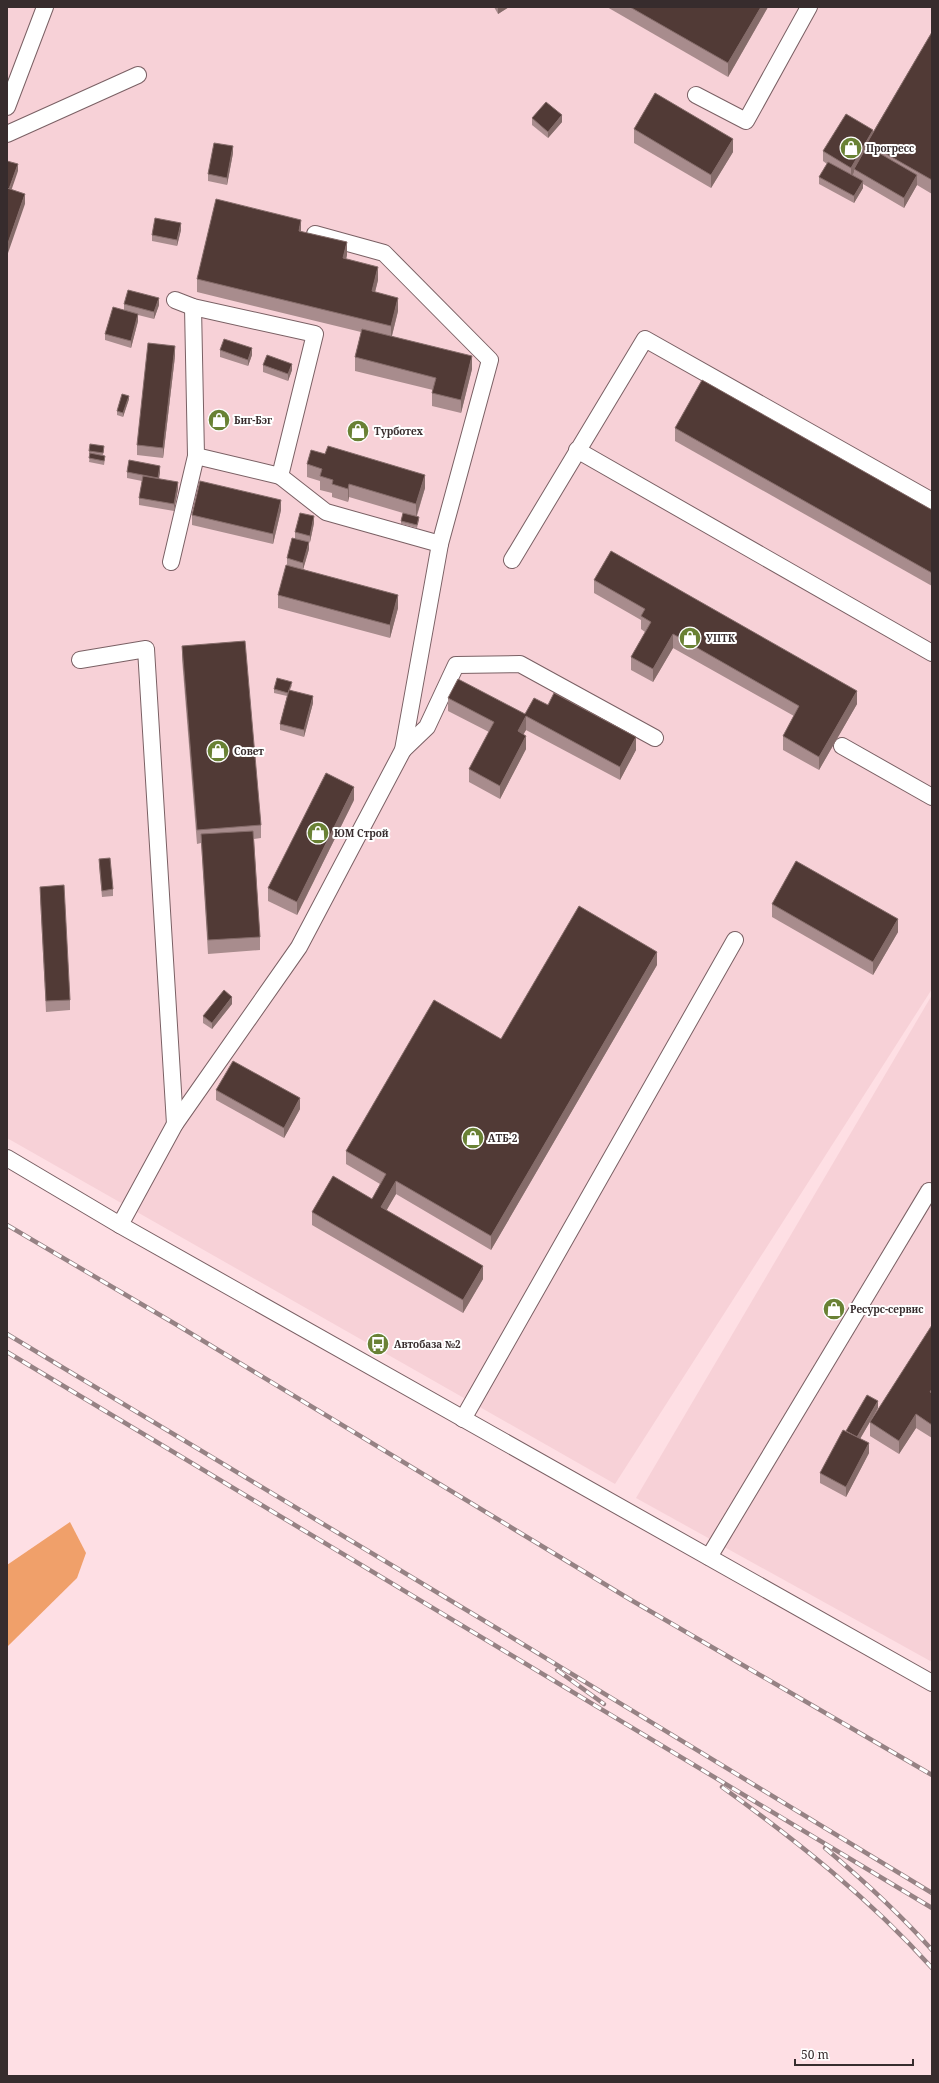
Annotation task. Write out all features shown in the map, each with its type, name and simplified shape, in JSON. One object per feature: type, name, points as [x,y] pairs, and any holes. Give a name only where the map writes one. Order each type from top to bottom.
[{"type":"street","points":[[7,107],[45,7]]},
{"type":"street","points":[[696,94],[746,121],[809,7]]},
{"type":"street","points":[[7,134],[138,74]]},
{"type":"street","points":[[315,234],[384,253],[490,360],[440,544],[404,750]]},
{"type":"street","points":[[175,300],[193,307],[315,334],[280,476]]},
{"type":"street","points":[[171,562],[196,456],[193,307]]},
{"type":"street","points":[[512,560],[645,339],[932,501]]},
{"type":"street","points":[[577,450],[932,653]]},
{"type":"street","points":[[196,456],[280,476],[326,512],[440,544]]},
{"type":"street","points":[[80,660],[146,649],[175,1124]]},
{"type":"street","points":[[120,1225],[175,1124],[300,947],[404,750],[426,727],[456,665],[520,664],[655,738]]},
{"type":"street","points":[[842,746],[932,797]]},
{"type":"street","points":[[463,1419],[735,940]]},
{"type":"street","points":[[7,1158],[120,1225],[932,1683]]},
{"type":"street","points":[[709,1557],[928,1191]]},
{"type":"shaded area","points":[[7,7],[932,7],[932,989],[615,1484],[7,1138]]},
{"type":"shaded area","points":[[932,995],[932,1662],[636,1498]]},
{"type":"shaded area","points":[[70,1522],[86,1553],[77,1578],[7,1647],[7,1565]]},
{"type":"building","points":[[630,7],[761,7],[728,63]]},
{"type":"building","points":[[932,32],[932,180],[867,143]]},
{"type":"building","points":[[655,93],[733,139],[711,175],[634,129]]},
{"type":"building","points":[[546,102],[562,115],[548,132],[532,118]]},
{"type":"building","points":[[846,114],[873,130],[851,168],[823,151]]},
{"type":"building","points":[[214,143],[233,146],[227,178],[208,174]]},
{"type":"building","points":[[867,146],[917,175],[904,198],[854,169]]},
{"type":"building","points":[[7,161],[18,164],[9,189],[7,188]]},
{"type":"building","points":[[828,162],[863,181],[854,196],[819,177]]},
{"type":"building","points":[[7,188],[25,194],[7,246]]},
{"type":"building","points":[[216,199],[301,220],[299,231],[347,242],[343,258],[378,267],[372,291],[398,298],[391,326],[197,279]]},
{"type":"building","points":[[155,218],[181,223],[177,240],[152,235]]},
{"type":"building","points":[[128,290],[159,298],[154,312],[124,304]]},
{"type":"building","points":[[113,307],[138,314],[131,341],[105,334]]},
{"type":"building","points":[[362,329],[472,356],[461,400],[432,393],[436,378],[355,357]]},
{"type":"building","points":[[224,339],[252,348],[248,360],[220,350]]},
{"type":"building","points":[[148,343],[175,346],[163,448],[137,445]]},
{"type":"building","points":[[267,355],[292,364],[288,374],[263,365]]},
{"type":"building","points":[[702,380],[932,510],[932,573],[675,428]]},
{"type":"building","points":[[122,394],[129,396],[123,413],[117,411]]},
{"type":"building","points":[[90,444],[104,446],[103,453],[89,451]]},
{"type":"building","points":[[328,446],[425,475],[416,504],[349,484],[348,489],[332,484],[333,480],[320,476],[322,469],[307,464],[311,450],[325,454]]},
{"type":"building","points":[[90,453],[105,456],[104,461],[89,458]]},
{"type":"building","points":[[129,460],[160,466],[158,478],[127,472]]},
{"type":"building","points":[[143,476],[178,482],[174,504],[139,498]]},
{"type":"building","points":[[200,481],[281,500],[273,534],[192,515]]},
{"type":"building","points":[[300,513],[314,516],[310,536],[295,532]]},
{"type":"building","points":[[403,513],[419,517],[417,525],[401,521]]},
{"type":"building","points":[[292,538],[309,542],[303,563],[287,558]]},
{"type":"building","points":[[611,551],[857,691],[819,757],[783,736],[799,706],[673,634],[653,669],[631,657],[651,622],[641,616],[645,609],[594,580]]},
{"type":"building","points":[[286,565],[398,595],[390,625],[278,595]]},
{"type":"building","points":[[245,641],[261,825],[197,830],[182,646]]},
{"type":"building","points":[[277,678],[292,682],[288,693],[274,689]]},
{"type":"building","points":[[458,679],[525,714],[534,698],[548,705],[554,693],[636,737],[620,767],[526,716],[518,731],[526,736],[500,786],[469,769],[494,722],[448,698]]},
{"type":"building","points":[[289,690],[313,696],[304,730],[280,724]]},
{"type":"building","points":[[326,773],[354,787],[297,902],[268,888]]},
{"type":"building","points":[[253,831],[260,937],[208,940],[201,834]]},
{"type":"building","points":[[110,858],[113,889],[102,891],[99,859]]},
{"type":"building","points":[[796,861],[898,919],[873,962],[772,904]]},
{"type":"building","points":[[64,885],[70,1000],[46,1001],[40,887]]},
{"type":"building","points":[[579,906],[657,952],[491,1236],[396,1181],[381,1207],[483,1266],[463,1300],[312,1212],[333,1176],[372,1199],[386,1174],[346,1151],[434,1000],[501,1039]]},
{"type":"building","points":[[224,990],[232,997],[212,1023],[203,1016]]},
{"type":"building","points":[[233,1061],[300,1098],[284,1128],[216,1090]]},
{"type":"building","points":[[932,1325],[932,1389],[930,1392],[932,1393],[932,1425],[916,1414],[899,1441],[870,1422]]},
{"type":"building","points":[[867,1395],[878,1401],[857,1437],[846,1431]]},
{"type":"building","points":[[843,1430],[869,1443],[846,1487],[820,1473]]},
{"type":"railway","points":[[7,1225],[177,1325],[631,1600],[932,1775]]},
{"type":"railway","points":[[7,1334],[503,1632],[932,1893]]},
{"type":"railway","points":[[7,1352],[932,1908]]},
{"type":"railway","points":[[557,1670],[604,1704]]},
{"type":"railway","points":[[722,1787],[778,1828],[858,1894],[908,1942],[932,1968]]},
{"type":"railway","points":[[825,1848],[880,1897],[932,1950]]},
{"type":"place","name":"Прогресс","points":[[851,148]]},
{"type":"place","name":"Биг-Бэг","points":[[219,420]]},
{"type":"place","name":"Турботех","points":[[358,431]]},
{"type":"place","name":"УПТК","points":[[690,638]]},
{"type":"place","name":"Совет","points":[[218,751]]},
{"type":"place","name":"ЮМ Строй","points":[[318,833]]},
{"type":"place","name":"АТБ-2","points":[[473,1138]]},
{"type":"place","name":"Ресурс-сервис","points":[[834,1309]]},
{"type":"place","name":"Автобаза №2","points":[[378,1344]]}]
